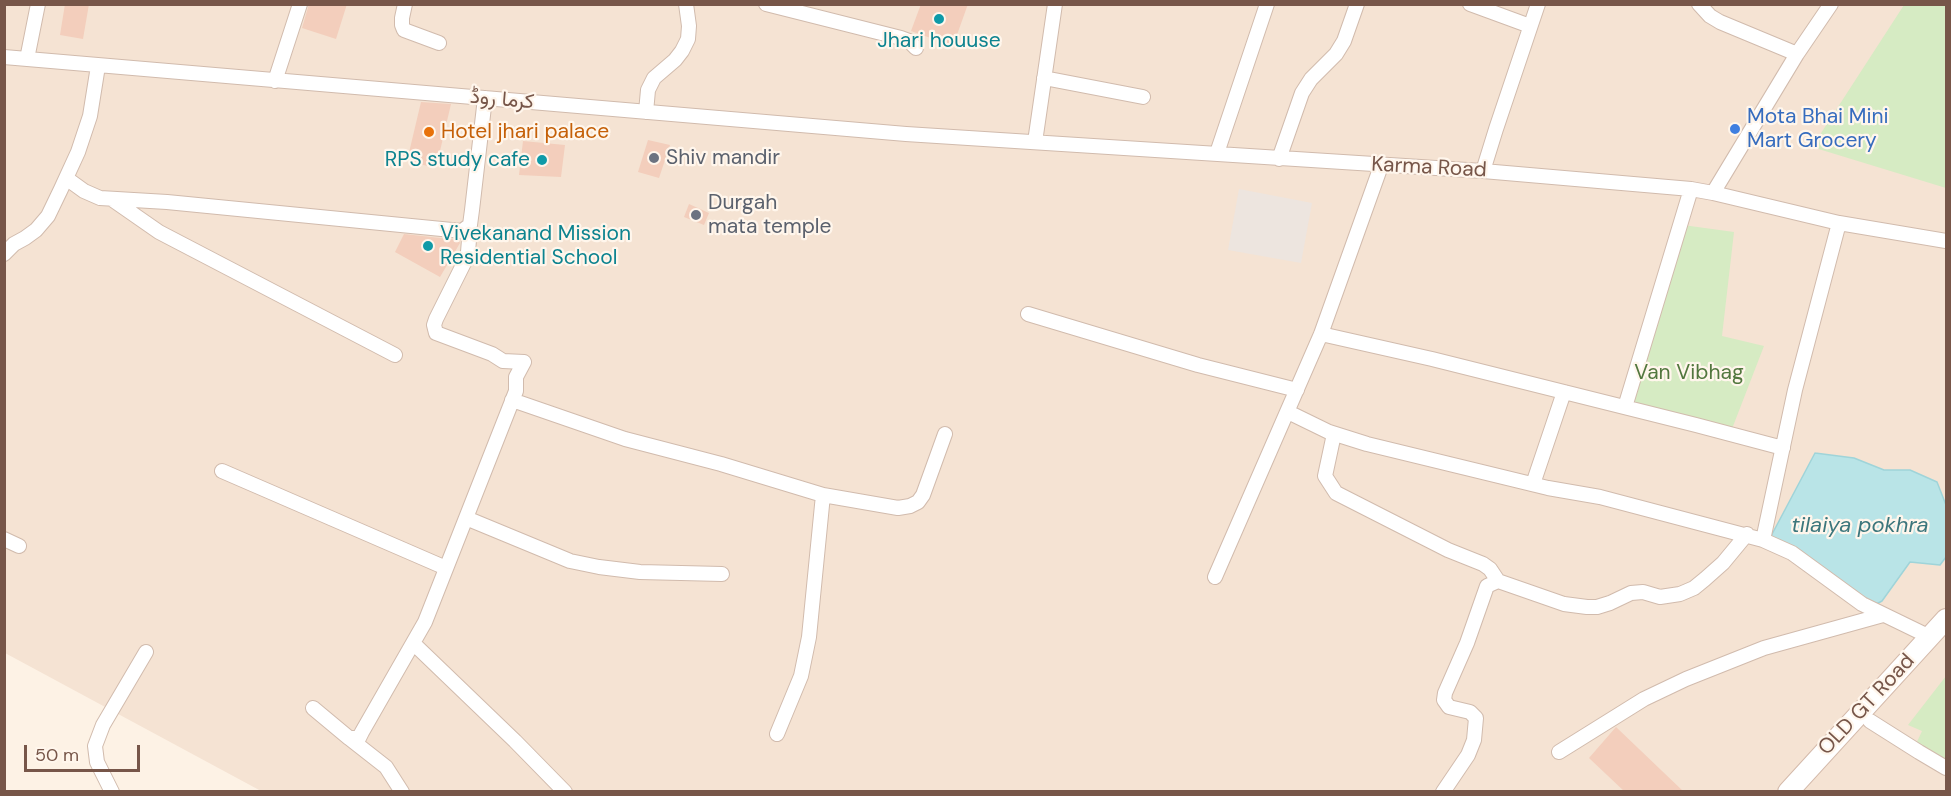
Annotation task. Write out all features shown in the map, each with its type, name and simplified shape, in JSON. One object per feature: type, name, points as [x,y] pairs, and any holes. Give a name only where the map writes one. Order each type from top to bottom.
[{"type":"main road","name":"OLD GT Road","points":[[1806,792],[1870,721],[1938,638],[1947,619]]},
{"type":"main road","name":"OLD GT Road","points":[[1788,792],[1938,638]]},
{"type":"street","points":[[27,59],[38,4]]},
{"type":"street","points":[[275,81],[300,4]]},
{"type":"street","points":[[405,4],[402,18],[404,30],[439,43]]},
{"type":"street","points":[[646,112],[648,90],[654,78],[675,60],[688,39],[690,26],[686,4]]},
{"type":"street","points":[[766,4],[909,40],[916,48]]},
{"type":"street","points":[[1035,142],[1055,4]]},
{"type":"street","points":[[1217,153],[1267,4]]},
{"type":"street","points":[[1279,159],[1302,93],[1311,79],[1336,54],[1344,41],[1357,4]]},
{"type":"street","points":[[1470,4],[1530,26]]},
{"type":"street","points":[[1484,171],[1538,4]]},
{"type":"street","points":[[1699,4],[1710,16],[1720,22],[1797,54]]},
{"type":"street","points":[[1713,193],[1797,54],[1831,4]]},
{"type":"street","name":"کرما روڈ","points":[[4,57],[906,134]]},
{"type":"street","points":[[4,254],[14,244],[36,230],[48,216],[78,152],[90,116],[98,66]]},
{"type":"street","points":[[1044,78],[1143,97]]},
{"type":"street","points":[[66,178],[92,195],[113,200],[166,202],[462,231],[470,225],[485,98]]},
{"type":"street","name":"Karma Road","points":[[906,134],[1484,171],[1691,189],[1839,224],[1947,242]]},
{"type":"street","points":[[1215,577],[1321,334],[1381,166]]},
{"type":"street","points":[[1625,407],[1691,189]]},
{"type":"street","points":[[113,200],[159,232],[395,355]]},
{"type":"street","points":[[1763,540],[1795,390],[1839,224]]},
{"type":"street","points":[[350,738],[358,738],[362,732],[425,622],[516,391],[516,377],[524,362],[503,360],[436,333],[434,325],[468,252],[469,240],[466,229]]},
{"type":"street","points":[[1028,314],[1198,365],[1297,390]]},
{"type":"street","points":[[1321,334],[1625,407],[1783,448]]},
{"type":"street","points":[[1533,484],[1564,392]]},
{"type":"street","points":[[512,400],[625,439],[721,464],[823,495],[898,508],[918,502],[923,495],[945,434]]},
{"type":"street","points":[[1288,412],[1334,434],[1367,444],[1533,484],[1600,497],[1747,534],[1792,553],[1846,593],[1883,615],[1938,638]]},
{"type":"street","points":[[1334,434],[1325,476],[1336,493],[1448,550],[1483,564],[1498,580],[1564,604],[1587,608],[1597,607],[1631,592],[1643,592],[1660,597],[1680,594],[1694,588],[1723,563],[1747,534]]},
{"type":"street","points":[[222,471],[446,568]]},
{"type":"street","points":[[777,734],[801,676],[809,636],[823,495]]},
{"type":"street","points":[[466,519],[570,561],[639,572],[722,574]]},
{"type":"street","points":[[4,539],[19,546]]},
{"type":"street","points":[[1443,792],[1468,755],[1476,730],[1476,718],[1470,712],[1449,707],[1444,700],[1445,693],[1467,643],[1487,586],[1498,580]]},
{"type":"street","points":[[1559,753],[1644,699],[1678,682],[1764,648],[1883,615]]},
{"type":"street","points":[[413,643],[565,792]]},
{"type":"street","points":[[112,792],[97,762],[95,746],[103,725],[146,652]]},
{"type":"street","points":[[313,708],[386,767],[402,792]]},
{"type":"street","points":[[1870,721],[1947,768]]},
{"type":"shaded area","points":[[4,5],[1946,5],[1946,791],[261,791],[5,653]]},
{"type":"shaded area","points":[[1239,189],[1312,203],[1301,263],[1228,250]]},
{"type":"green space","points":[[1904,5],[1946,5],[1946,188],[1812,147]]},
{"type":"green space","name":"Van Vibhag","points":[[1683,225],[1734,232],[1722,336],[1764,346],[1730,434],[1625,407]]},
{"type":"green space","points":[[1946,676],[1946,762],[1915,746],[1922,731],[1908,725]]},
{"type":"water","name":"tilaiya pokhra","points":[[1815,453],[1854,458],[1884,470],[1910,470],[1937,482],[1946,505],[1946,557],[1940,565],[1910,562],[1882,601],[1869,608],[1770,538]]},
{"type":"building","points":[[65,4],[89,4],[83,39],[60,35]]},
{"type":"building","points":[[309,4],[347,4],[336,39],[302,28]]},
{"type":"building","name":"Jhari houuse","points":[[921,4],[968,4],[953,46],[911,31]]},
{"type":"building","name":"Hotel jhari palace","points":[[421,102],[451,104],[436,168],[407,161]]},
{"type":"building","name":"Shiv mandir","points":[[648,140],[670,145],[659,178],[638,172]]},
{"type":"building","name":"RPS study cafe","points":[[523,141],[565,145],[561,177],[519,175]]},
{"type":"building","name":"Durgah mata temple","points":[[689,204],[709,213],[704,225],[684,217]]},
{"type":"building","name":"Vivekanand Mission Residential School","points":[[404,234],[459,240],[460,243],[440,277],[395,252]]},
{"type":"building","points":[[1616,727],[1684,792],[1625,792],[1589,758]]},
{"type":"place","name":"Jhari houuse","points":[[939,19]]},
{"type":"place","name":"Mota Bhai Mini Mart Grocery","points":[[1735,129]]},
{"type":"place","name":"Hotel jhari palace","points":[[429,132]]},
{"type":"place","name":"Shiv mandir","points":[[654,158]]},
{"type":"place","name":"RPS study cafe","points":[[542,160]]},
{"type":"place","name":"Durgah mata temple","points":[[696,215]]},
{"type":"place","name":"Vivekanand Mission Residential School","points":[[428,246]]}]
